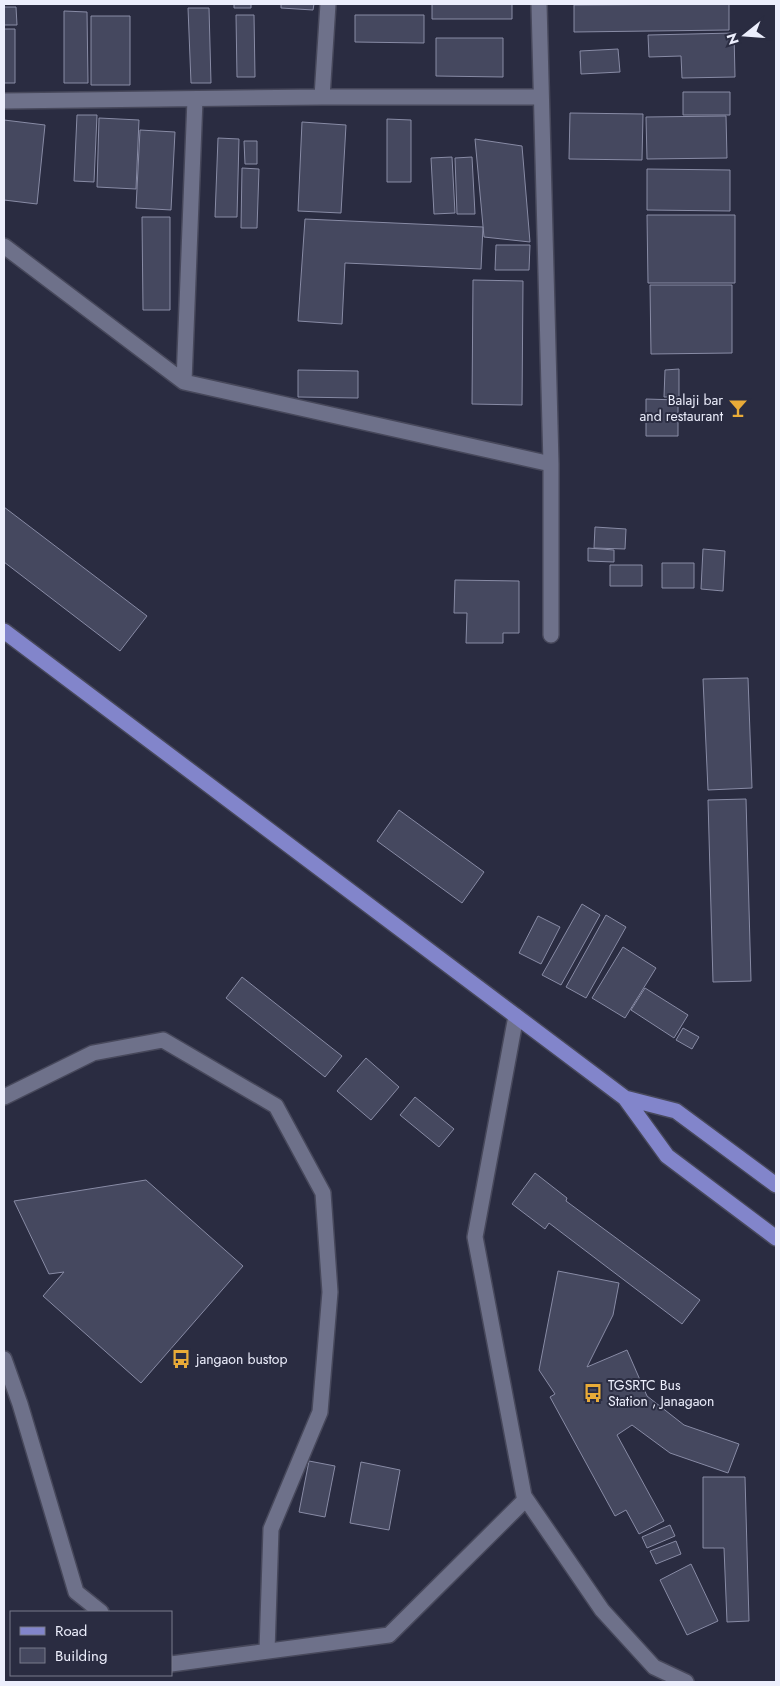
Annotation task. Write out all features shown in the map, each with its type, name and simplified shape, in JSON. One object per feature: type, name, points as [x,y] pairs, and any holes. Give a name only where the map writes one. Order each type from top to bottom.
[{"type":"main road","points":[[4,631],[625,1098],[667,1156],[776,1238]]},
{"type":"main road","points":[[625,1098],[676,1111],[776,1185]]},
{"type":"street","points":[[322,97],[328,4]]},
{"type":"street","points":[[539,4],[551,464],[551,635]]},
{"type":"street","points":[[4,101],[322,97],[541,97]]},
{"type":"street","points":[[184,382],[195,99]]},
{"type":"street","points":[[4,246],[184,382],[551,464]]},
{"type":"street","points":[[516,1016],[475,1237],[524,1496],[602,1610],[654,1667],[686,1682]]},
{"type":"street","points":[[4,1097],[93,1053],[163,1040],[276,1106],[323,1193],[330,1292],[320,1412],[271,1528],[267,1652]]},
{"type":"street","points":[[4,1359],[20,1404],[76,1592],[100,1611]]},
{"type":"street","points":[[172,1664],[389,1636],[526,1498]]},
{"type":"building","points":[[234,4],[251,4],[251,8],[234,8]]},
{"type":"building","points":[[281,4],[314,4],[313,10],[281,8]]},
{"type":"building","points":[[432,4],[512,4],[512,19],[432,19]]},
{"type":"building","points":[[729,4],[729,30],[574,32],[574,5]]},
{"type":"building","points":[[4,7],[16,7],[17,25],[4,25]]},
{"type":"building","points":[[188,8],[209,8],[211,83],[191,83]]},
{"type":"building","points":[[64,11],[87,12],[88,83],[64,83]]},
{"type":"building","points":[[236,15],[254,15],[255,77],[237,77]]},
{"type":"building","points":[[355,15],[424,15],[424,43],[355,42]]},
{"type":"building","points":[[91,16],[130,16],[130,85],[91,85]]},
{"type":"building","points":[[4,29],[15,29],[15,83],[4,83]]},
{"type":"building","points":[[734,33],[735,77],[682,78],[681,56],[649,57],[648,35]]},
{"type":"building","points":[[436,38],[503,38],[503,77],[436,76]]},
{"type":"building","points":[[618,49],[620,72],[581,74],[580,51]]},
{"type":"building","points":[[683,92],[730,92],[730,115],[683,115]]},
{"type":"building","points":[[570,113],[643,114],[642,160],[569,159]]},
{"type":"building","points":[[77,115],[97,115],[94,182],[74,181]]},
{"type":"building","points":[[726,116],[727,158],[647,159],[646,117]]},
{"type":"building","points":[[99,118],[139,120],[136,189],[97,187]]},
{"type":"building","points":[[387,119],[411,120],[411,182],[387,182]]},
{"type":"building","points":[[4,120],[45,125],[37,204],[4,200]]},
{"type":"building","points":[[302,122],[346,125],[341,213],[298,211]]},
{"type":"building","points":[[140,130],[175,132],[171,210],[136,208]]},
{"type":"building","points":[[218,138],[239,139],[237,217],[215,217]]},
{"type":"building","points":[[475,139],[522,146],[530,242],[484,237]]},
{"type":"building","points":[[244,141],[257,141],[257,164],[245,164]]},
{"type":"building","points":[[452,157],[455,213],[434,214],[431,158]]},
{"type":"building","points":[[472,157],[475,214],[457,214],[455,158]]},
{"type":"building","points":[[242,168],[259,169],[257,228],[241,228]]},
{"type":"building","points":[[647,169],[730,170],[730,211],[647,210]]},
{"type":"building","points":[[647,215],[735,215],[735,283],[648,283]]},
{"type":"building","points":[[142,217],[170,217],[170,310],[143,310]]},
{"type":"building","points":[[305,219],[483,227],[481,269],[345,263],[342,324],[298,321]]},
{"type":"building","points":[[496,245],[530,245],[529,270],[495,270]]},
{"type":"building","points":[[473,280],[523,281],[522,405],[472,404]]},
{"type":"building","points":[[650,285],[732,285],[732,353],[651,354]]},
{"type":"building","points":[[679,369],[679,397],[664,397],[665,370]]},
{"type":"building","points":[[298,370],[358,371],[358,398],[298,397]]},
{"type":"building","points":[[646,399],[678,400],[678,436],[646,436]]},
{"type":"building","points":[[4,507],[147,616],[120,651],[4,562]]},
{"type":"building","points":[[595,527],[626,529],[625,549],[594,548]]},
{"type":"building","points":[[588,548],[614,550],[614,562],[588,561]]},
{"type":"building","points":[[703,549],[725,551],[723,591],[701,589]]},
{"type":"building","points":[[662,563],[694,563],[694,588],[662,588]]},
{"type":"building","points":[[610,565],[642,565],[642,586],[610,586]]},
{"type":"building","points":[[455,580],[519,581],[519,633],[503,633],[503,643],[466,643],[467,613],[454,613]]},
{"type":"building","points":[[748,678],[752,788],[708,790],[703,679]]},
{"type":"building","points":[[746,799],[751,981],[713,982],[708,800]]},
{"type":"building","points":[[399,810],[484,872],[462,903],[377,841]]},
{"type":"building","points":[[582,904],[600,915],[561,985],[542,975]]},
{"type":"building","points":[[606,915],[626,927],[586,998],[566,987]]},
{"type":"building","points":[[538,916],[560,927],[541,964],[519,953]]},
{"type":"building","points":[[623,947],[656,968],[625,1018],[592,998]]},
{"type":"building","points":[[242,977],[342,1056],[325,1077],[226,998]]},
{"type":"building","points":[[645,988],[688,1015],[674,1038],[631,1010]]},
{"type":"building","points":[[683,1028],[699,1037],[692,1049],[676,1040]]},
{"type":"building","points":[[366,1058],[399,1087],[371,1120],[337,1091]]},
{"type":"building","points":[[415,1097],[454,1129],[439,1147],[400,1115]]},
{"type":"building","points":[[535,1173],[567,1198],[566,1201],[700,1300],[682,1324],[549,1223],[545,1229],[512,1204]]},
{"type":"building","points":[[146,1180],[243,1266],[141,1383],[43,1296],[64,1272],[49,1274],[14,1201]]},
{"type":"building","points":[[558,1271],[619,1283],[613,1315],[587,1367],[627,1350],[647,1396],[684,1425],[739,1444],[728,1473],[670,1453],[632,1425],[617,1435],[664,1521],[639,1534],[626,1510],[615,1516],[550,1397],[555,1394],[539,1370]]},
{"type":"building","points":[[309,1461],[335,1466],[325,1517],[299,1512]]},
{"type":"building","points":[[361,1462],[400,1470],[389,1530],[350,1523]]},
{"type":"building","points":[[703,1477],[745,1477],[749,1621],[727,1622],[724,1548],[703,1548]]},
{"type":"building","points":[[670,1525],[675,1536],[647,1548],[642,1537]]},
{"type":"building","points":[[676,1541],[681,1554],[656,1564],[650,1551]]},
{"type":"building","points":[[691,1564],[718,1621],[687,1635],[660,1580]]},
{"type":"place","name":"Balaji bar and restaurant","points":[[738,408]]},
{"type":"place","name":"jangaon bustop","points":[[181,1359]]},
{"type":"place","name":"TGSRTC Bus Station , Janagaon","points":[[593,1393]]}]
